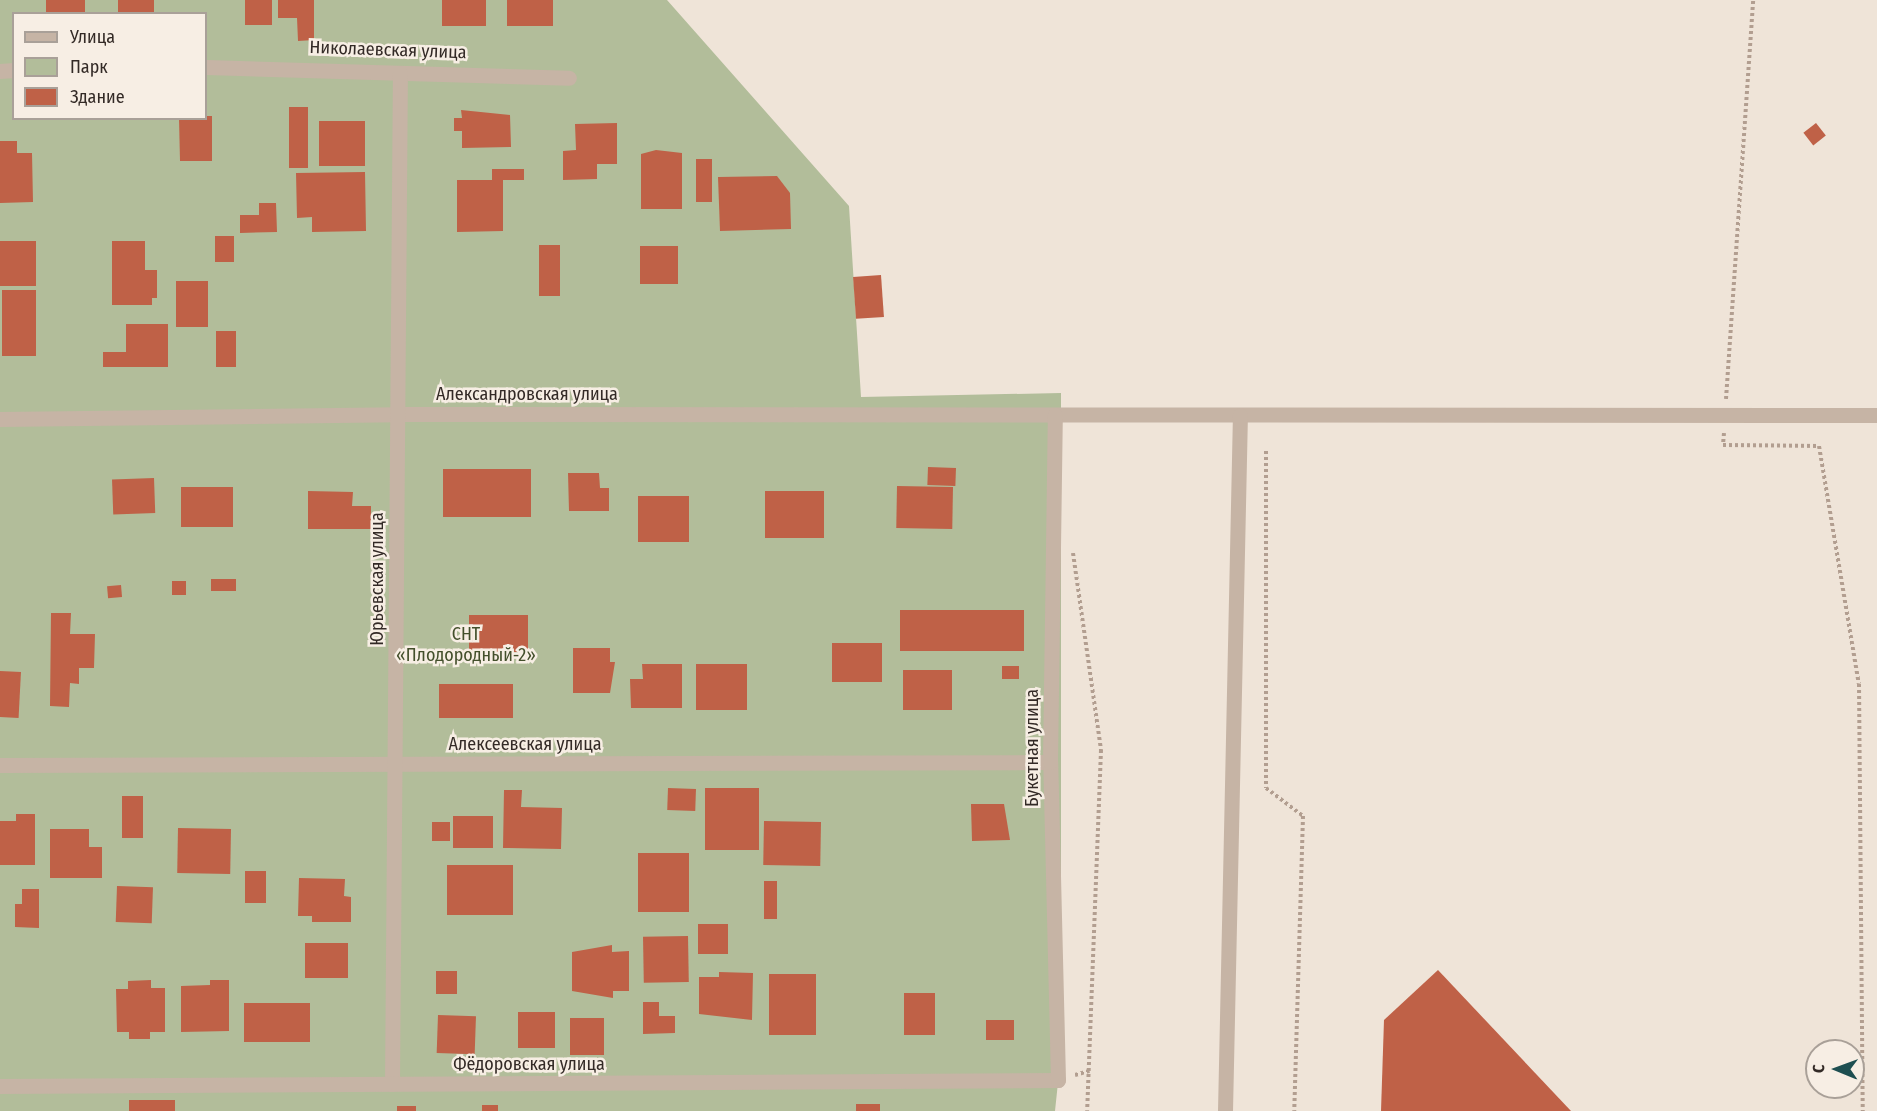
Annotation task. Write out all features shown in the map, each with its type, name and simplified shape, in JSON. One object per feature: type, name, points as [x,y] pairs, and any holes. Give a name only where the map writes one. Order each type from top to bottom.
[{"type":"street","name":"Николаевская улица","points":[[207,67],[278,65],[400,73],[569,78]]},
{"type":"street","name":"Юрьевская улица","points":[[392,1084],[400,73]]},
{"type":"street","name":"Александровская улица","points":[[0,419],[397,414],[1877,415]]},
{"type":"street","name":"Букетная улица","points":[[1055,415],[1050,762],[1058,1080]]},
{"type":"street","points":[[1225,1111],[1240,415]]},
{"type":"street","name":"Алексеевская улица","points":[[0,765],[1050,762]]},
{"type":"street","name":"Фёдоровская улица","points":[[0,1086],[1058,1080]]},
{"type":"path","points":[[1753,0],[1723,445],[1819,446],[1859,684],[1863,1111]]},
{"type":"path","points":[[1266,451],[1266,788],[1303,816],[1294,1111]]},
{"type":"path","points":[[1073,544],[1075,587],[1101,750],[1087,1111]]},
{"type":"green space","name":"СНТ «Плодородный-2»","points":[[0,0],[667,0],[849,206],[861,397],[1061,393],[1061,1054],[1055,1111],[0,1111]]},
{"type":"building","points":[[46,0],[85,0],[85,12],[46,12]]},
{"type":"building","points":[[118,0],[154,0],[154,12],[118,12]]},
{"type":"building","points":[[245,0],[272,0],[272,25],[245,25]]},
{"type":"building","points":[[278,0],[314,0],[314,40],[298,41],[297,18],[278,18]]},
{"type":"building","points":[[442,0],[486,0],[486,26],[442,26]]},
{"type":"building","points":[[507,0],[553,0],[553,26],[507,26]]},
{"type":"building","points":[[289,107],[308,107],[308,168],[289,168]]},
{"type":"building","points":[[461,110],[510,115],[511,147],[462,148],[462,131],[454,131],[454,118],[462,118]]},
{"type":"building","points":[[207,116],[212,116],[212,161],[180,161],[179,120],[207,120]]},
{"type":"building","points":[[319,121],[365,121],[365,166],[319,166]]},
{"type":"building","points":[[617,123],[617,164],[597,164],[597,179],[563,180],[563,151],[576,150],[575,124]]},
{"type":"building","points":[[1816,123],[1826,136],[1813,145],[1803,133]]},
{"type":"building","points":[[0,141],[17,141],[17,153],[32,153],[33,202],[0,203]]},
{"type":"building","points":[[656,150],[682,153],[682,209],[641,209],[641,154]]},
{"type":"building","points":[[696,159],[712,159],[712,202],[696,202]]},
{"type":"building","points":[[492,169],[524,169],[524,180],[503,180],[503,231],[457,232],[457,180],[492,180]]},
{"type":"building","points":[[365,172],[366,231],[312,232],[312,217],[297,218],[296,173]]},
{"type":"building","points":[[777,176],[790,193],[791,229],[720,231],[718,177]]},
{"type":"building","points":[[259,203],[276,203],[277,232],[240,233],[240,215],[259,215]]},
{"type":"building","points":[[215,236],[234,236],[234,262],[215,262]]},
{"type":"building","points":[[0,241],[36,241],[36,286],[0,286]]},
{"type":"building","points":[[112,241],[145,241],[145,270],[157,270],[157,298],[152,298],[152,305],[112,305]]},
{"type":"building","points":[[539,245],[560,245],[560,296],[539,296]]},
{"type":"building","points":[[640,246],[678,246],[678,284],[640,284]]},
{"type":"building","points":[[881,275],[884,317],[856,319],[853,277]]},
{"type":"building","points":[[176,281],[208,281],[208,327],[176,327]]},
{"type":"building","points":[[2,290],[36,290],[36,356],[2,356]]},
{"type":"building","points":[[126,324],[168,324],[168,367],[103,367],[103,352],[126,352]]},
{"type":"building","points":[[216,331],[236,331],[236,367],[216,367]]},
{"type":"building","points":[[928,467],[956,468],[955,486],[927,485]]},
{"type":"building","points":[[443,469],[531,469],[531,517],[443,517]]},
{"type":"building","points":[[568,473],[599,473],[600,488],[609,488],[609,511],[569,511]]},
{"type":"building","points":[[154,478],[155,513],[113,514],[112,479]]},
{"type":"building","points":[[897,486],[953,487],[952,529],[896,528]]},
{"type":"building","points":[[181,487],[233,487],[233,527],[181,527]]},
{"type":"building","points":[[308,491],[353,492],[352,506],[371,506],[371,529],[308,529]]},
{"type":"building","points":[[765,491],[824,491],[824,538],[765,538]]},
{"type":"building","points":[[638,496],[689,496],[689,542],[638,542]]},
{"type":"building","points":[[211,579],[236,579],[236,591],[211,591]]},
{"type":"building","points":[[172,581],[186,581],[186,595],[172,595]]},
{"type":"building","points":[[121,585],[122,597],[108,598],[107,586]]},
{"type":"building","points":[[900,610],[1024,610],[1024,651],[900,651]]},
{"type":"building","points":[[51,613],[71,613],[70,634],[95,634],[94,668],[79,668],[79,684],[70,683],[69,707],[50,706]]},
{"type":"building","points":[[469,615],[528,615],[528,652],[469,652]]},
{"type":"building","points":[[832,643],[882,643],[882,682],[832,682]]},
{"type":"building","points":[[573,648],[610,648],[610,662],[615,662],[610,693],[573,693]]},
{"type":"building","points":[[642,664],[682,664],[682,708],[631,708],[630,679],[643,679]]},
{"type":"building","points":[[696,664],[747,664],[747,710],[696,710]]},
{"type":"building","points":[[1002,666],[1019,666],[1019,679],[1002,679]]},
{"type":"building","points":[[903,670],[952,670],[952,710],[903,710]]},
{"type":"building","points":[[0,671],[21,672],[19,718],[0,717]]},
{"type":"building","points":[[439,684],[513,684],[513,718],[439,718]]},
{"type":"building","points":[[668,788],[696,789],[695,811],[667,810]]},
{"type":"building","points":[[705,788],[759,788],[759,850],[705,850]]},
{"type":"building","points":[[504,790],[522,790],[521,807],[562,808],[561,849],[503,848]]},
{"type":"building","points":[[122,796],[143,796],[143,838],[122,838]]},
{"type":"building","points":[[971,804],[1004,804],[1010,840],[972,841]]},
{"type":"building","points":[[16,814],[35,814],[35,865],[0,865],[0,821],[16,821]]},
{"type":"building","points":[[453,816],[493,816],[493,848],[453,848]]},
{"type":"building","points":[[764,821],[821,822],[820,866],[763,865]]},
{"type":"building","points":[[432,822],[450,822],[450,841],[432,841]]},
{"type":"building","points":[[178,828],[231,829],[230,874],[177,873]]},
{"type":"building","points":[[50,829],[89,829],[89,847],[102,847],[102,878],[50,878]]},
{"type":"building","points":[[638,853],[689,853],[689,912],[638,912]]},
{"type":"building","points":[[447,865],[513,865],[513,915],[447,915]]},
{"type":"building","points":[[245,871],[266,871],[266,903],[245,903]]},
{"type":"building","points":[[299,878],[345,879],[344,896],[351,897],[351,922],[312,922],[312,916],[298,916]]},
{"type":"building","points":[[764,881],[777,881],[777,919],[764,919]]},
{"type":"building","points":[[117,886],[153,887],[152,923],[116,922]]},
{"type":"building","points":[[22,889],[39,889],[39,928],[15,927],[15,904],[22,904]]},
{"type":"building","points":[[698,924],[728,924],[728,954],[698,954]]},
{"type":"building","points":[[688,936],[689,982],[644,983],[643,937]]},
{"type":"building","points":[[305,943],[348,943],[348,978],[305,978]]},
{"type":"building","points":[[612,945],[612,952],[629,951],[629,991],[613,991],[613,998],[572,991],[572,952]]},
{"type":"building","points":[[1438,970],[1571,1111],[1381,1111],[1384,1020]]},
{"type":"building","points":[[436,971],[457,971],[457,994],[436,994]]},
{"type":"building","points":[[719,972],[753,973],[752,1020],[699,1014],[699,977],[719,977]]},
{"type":"building","points":[[769,974],[816,974],[816,1035],[769,1035]]},
{"type":"building","points":[[151,980],[151,988],[165,988],[165,1032],[150,1032],[150,1039],[129,1039],[129,1032],[117,1032],[116,989],[128,989],[128,981]]},
{"type":"building","points":[[210,980],[229,980],[229,1031],[181,1032],[181,986],[210,985]]},
{"type":"building","points":[[904,993],[935,993],[935,1035],[904,1035]]},
{"type":"building","points":[[643,1002],[659,1002],[659,1016],[675,1016],[675,1033],[643,1034]]},
{"type":"building","points":[[244,1003],[310,1003],[310,1042],[244,1042]]},
{"type":"building","points":[[518,1012],[555,1012],[555,1048],[518,1048]]},
{"type":"building","points":[[438,1015],[476,1016],[475,1054],[437,1053]]},
{"type":"building","points":[[570,1018],[604,1018],[604,1055],[570,1055]]},
{"type":"building","points":[[986,1020],[1014,1020],[1014,1040],[986,1040]]},
{"type":"building","points":[[129,1100],[175,1100],[175,1111],[129,1111]]},
{"type":"building","points":[[856,1104],[880,1104],[880,1111],[856,1111]]},
{"type":"building","points":[[482,1105],[498,1105],[498,1111],[482,1111]]},
{"type":"building","points":[[397,1106],[416,1106],[416,1111],[397,1111]]}]
